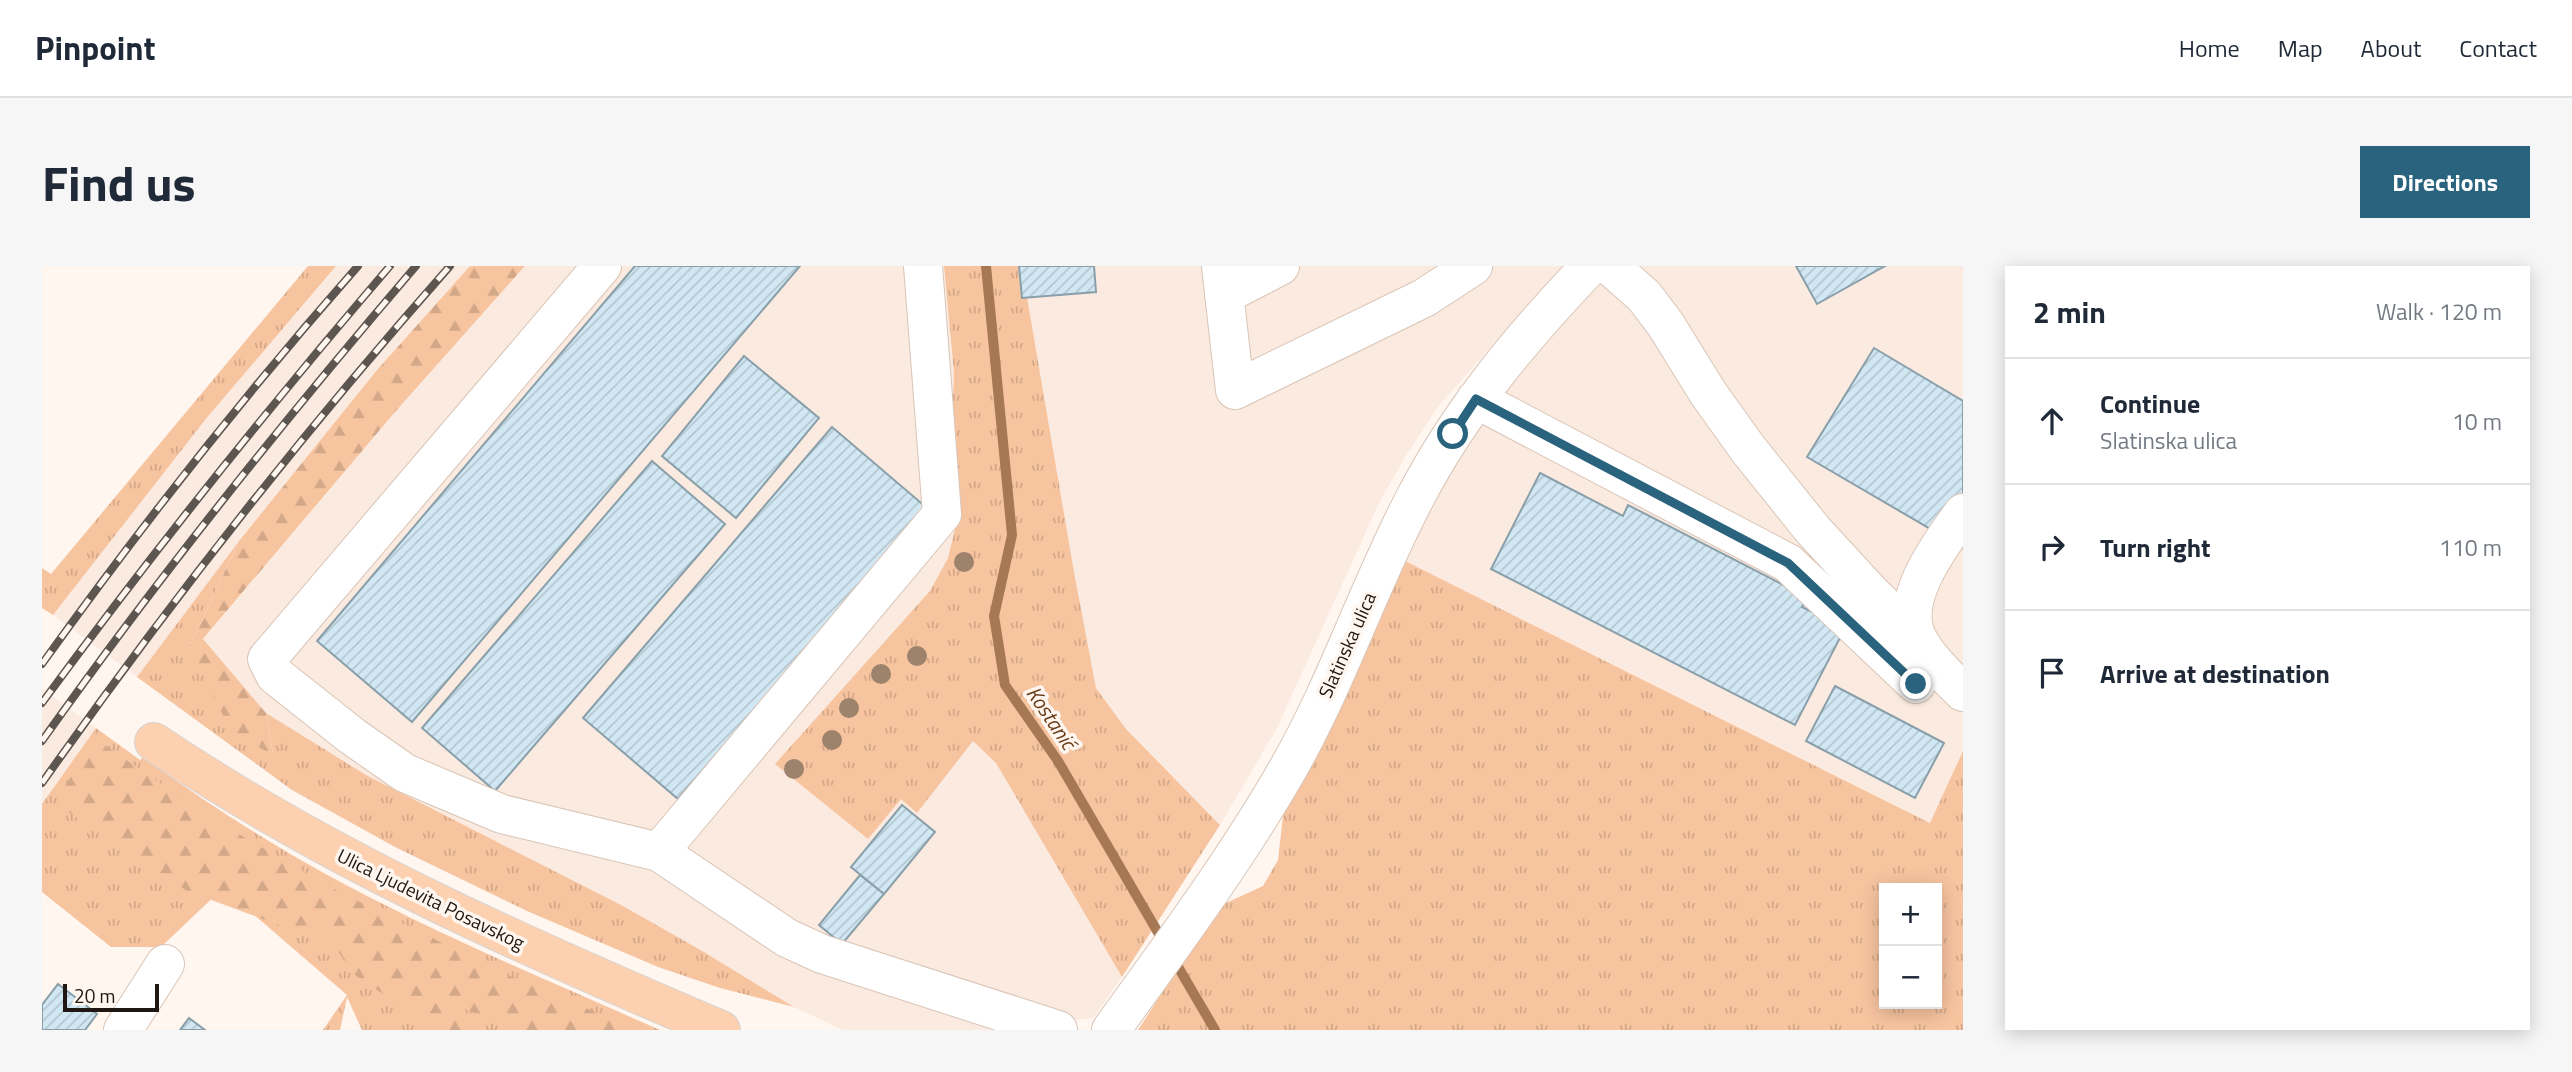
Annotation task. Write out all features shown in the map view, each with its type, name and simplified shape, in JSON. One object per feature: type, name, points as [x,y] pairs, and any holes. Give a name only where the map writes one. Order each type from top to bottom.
[{"type":"main road","name":"Ulica Ljudevita Posavskog","points":[[154,742],[244,800],[368,870],[545,955],[721,1030]]},
{"type":"street","points":[[602,266],[267,659],[275,675],[404,773],[502,814],[659,852],[788,938],[822,954],[1058,1030]]},
{"type":"street","points":[[659,852],[942,514],[923,266]]},
{"type":"street","points":[[1280,266],[1222,281],[1235,390],[1424,298],[1473,266]]},
{"type":"street","name":"Slatinska ulica","points":[[1111,1030],[1195,911],[1289,766],[1416,496],[1476,399],[1526,336],[1590,266]]},
{"type":"street","points":[[1610,266],[1644,296],[1732,427],[1813,530],[1917,638],[1963,692]]},
{"type":"street","points":[[1476,399],[1788,563],[1916,684]]},
{"type":"street","points":[[1917,638],[1912,612],[1919,583],[1963,513]]},
{"type":"street","points":[[123,1030],[165,964]]},
{"type":"shaded area","points":[[336,266],[470,266],[377,370],[239,541],[137,677],[53,615],[205,420]]},
{"type":"shaded area","points":[[525,266],[944,266],[954,373],[951,448],[958,516],[948,558],[930,591],[901,799],[917,812],[973,740],[996,762],[1122,977],[1093,1018],[1069,1020],[1061,1030],[843,1030],[794,1007],[623,906],[366,775],[266,713],[203,640],[395,412]]},
{"type":"shaded area","points":[[1024,266],[1562,266],[1437,408],[1405,457],[1378,505],[1277,728],[1220,825],[1126,729],[1096,688],[1028,303]]},
{"type":"shaded area","points":[[1610,266],[1963,266],[1963,751],[1931,823],[1405,561],[1465,437]]},
{"type":"shaded area","points":[[42,689],[96,728],[42,804]]},
{"type":"green space","points":[[308,266],[336,266],[205,420],[53,615],[42,608],[42,568],[51,574]]},
{"type":"green space","points":[[470,266],[525,266],[395,412],[203,639],[266,713],[273,755],[231,732],[190,646],[239,541],[377,370]]},
{"type":"green space","points":[[944,266],[1024,266],[1028,303],[1096,688],[1126,729],[1220,825],[1122,977],[996,763],[973,741],[917,813],[901,799],[868,839],[775,764],[930,591],[948,558],[958,517],[951,448],[954,373]]},
{"type":"green space","points":[[239,541],[190,646],[273,754],[266,713],[366,775],[623,906],[794,1007],[720,988],[658,967],[527,911],[395,847],[292,790],[137,677]]},
{"type":"green space","points":[[1405,561],[1930,823],[1963,751],[1963,1030],[1138,1030],[1214,913],[1226,903],[1263,886],[1278,860],[1284,807],[1330,731]]},
{"type":"green space","points":[[96,728],[140,760],[143,757],[276,846],[363,894],[532,974],[660,1030],[362,1030],[347,997],[340,1030],[323,1030],[347,995],[223,888],[161,947],[111,947],[42,892],[42,804]]},
{"type":"green space","points":[[94,738],[211,818],[334,889],[496,970],[638,1030],[518,1030],[455,1005],[476,1030],[436,1030],[352,973],[331,940],[313,925],[284,927],[187,891],[55,803]]},
{"type":"building","points":[[635,266],[800,266],[412,722],[317,641]]},
{"type":"building","points":[[1019,266],[1094,266],[1096,292],[1022,298]]},
{"type":"building","points":[[1796,266],[1885,266],[1817,304]]},
{"type":"building","points":[[1874,348],[1963,401],[1963,548],[1807,457]]},
{"type":"building","points":[[744,356],[819,418],[736,518],[662,456]]},
{"type":"building","points":[[832,427],[927,508],[678,799],[583,718]]},
{"type":"building","points":[[652,461],[725,524],[495,791],[422,728]]},
{"type":"building","points":[[1540,473],[1623,516],[1628,505],[1807,597],[1802,607],[1845,628],[1795,725],[1491,569]]},
{"type":"building","points":[[1835,686],[1944,743],[1915,798],[1806,741]]},
{"type":"building","points":[[902,805],[935,832],[884,894],[851,867]]},
{"type":"building","points":[[860,875],[884,894],[842,944],[819,925]]},
{"type":"building","points":[[58,984],[97,1014],[85,1030],[42,1030],[42,1005]]},
{"type":"building","points":[[189,1018],[205,1030],[180,1030]]},
{"type":"waterway","name":"Kostanić","points":[[986,266],[1012,535],[994,616],[1005,685],[1058,761],[1163,941]]},
{"type":"waterway","name":"Kostanić","points":[[1174,960],[1215,1030]]},
{"type":"railway","points":[[42,664],[117,561],[195,461],[275,362],[358,266]]},
{"type":"railway","points":[[42,703],[212,482],[390,266]]},
{"type":"railway","points":[[42,741],[131,619],[224,499],[416,266]]},
{"type":"railway","points":[[42,783],[139,649],[239,519],[343,391],[450,266]]},
{"type":"route","points":[[1453,434],[1476,399],[1788,563],[1916,684]]}]
